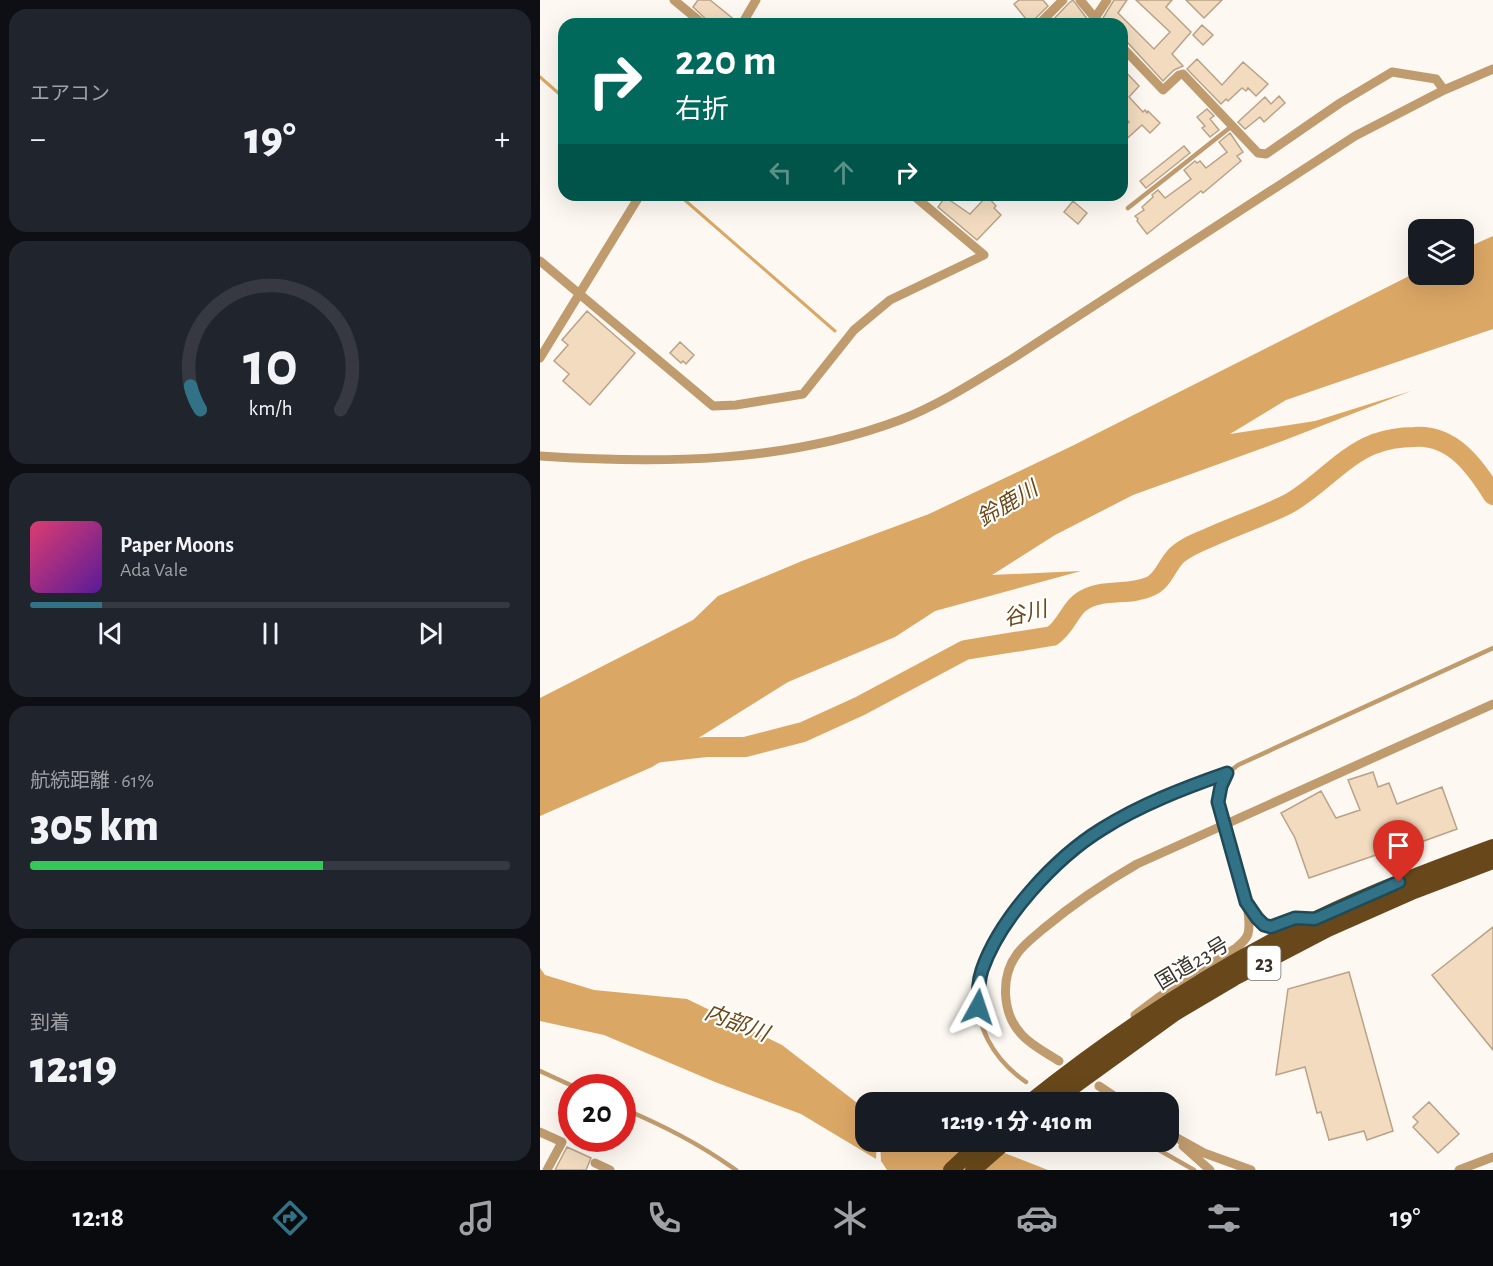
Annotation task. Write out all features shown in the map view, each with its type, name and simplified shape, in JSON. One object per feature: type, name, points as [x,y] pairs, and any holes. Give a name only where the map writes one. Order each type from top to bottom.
[{"type":"highway","name":"国道23号","points":[[1053,1092],[1110,1041],[1223,968],[1315,919],[1399,882],[1493,847]]},
{"type":"highway","name":"国道23号","points":[[1056,1092],[1175,1013],[1234,978],[1328,929],[1414,891],[1493,861]]},
{"type":"highway","points":[[951,1170],[970,1152]]},
{"type":"highway","points":[[973,1170],[994,1152]]},
{"type":"street","points":[[674,0],[696,18]]},
{"type":"street","points":[[746,18],[756,0]]},
{"type":"street","points":[[1045,18],[1063,0]]},
{"type":"street","points":[[1080,0],[1096,18]]},
{"type":"street","points":[[1100,18],[1107,0]]},
{"type":"street","points":[[1128,53],[1163,90],[1183,74],[1258,153],[1266,154],[1340,103],[1392,72],[1436,79],[1444,90]]},
{"type":"street","points":[[540,456],[716,458],[750,455],[815,445],[859,434],[901,419],[955,393],[1012,359],[1356,136],[1444,90],[1493,69]]},
{"type":"street","points":[[540,358],[636,201]]},
{"type":"street","points":[[540,261],[713,406],[736,405],[803,394],[854,330],[890,300],[984,255],[920,201]]},
{"type":"street","points":[[1059,1061],[1022,1035],[1007,1009],[1005,996],[1006,978],[1017,953],[1058,917],[1093,890],[1137,864],[1493,704]]},
{"type":"street","points":[[1110,1041],[1126,1023],[1159,997],[1218,960],[1243,942],[1247,935],[1246,902],[1224,824]]},
{"type":"street","points":[[1246,902],[1257,918],[1264,925],[1271,927],[1295,918],[1315,919]]},
{"type":"street","points":[[1098,1086],[1107,1092]]},
{"type":"street","points":[[540,1132],[562,1142],[547,1170]]},
{"type":"street","points":[[1179,1139],[1204,1153],[1251,1170]]},
{"type":"street","points":[[1179,1142],[1210,1170]]},
{"type":"street","points":[[1459,1170],[1493,1157]]},
{"type":"street","points":[[595,1163],[610,1170]]},
{"type":"lane","points":[[1128,208],[1232,126]]},
{"type":"lane","points":[[1026,1082],[1008,1069],[995,1054],[980,1019],[978,995],[980,978],[1001,933],[1015,912],[1060,862],[1099,830],[1137,809],[1227,773],[1238,765],[1493,648]]},
{"type":"lane","points":[[1224,824],[1218,802],[1221,786],[1227,773]]},
{"type":"lane","points":[[540,1071],[558,1079]]},
{"type":"lane","points":[[636,1114],[678,1133],[736,1170]]},
{"type":"lane","points":[[1162,1152],[1194,1170]]},
{"type":"water","name":"鈴鹿川","points":[[1493,236],[1493,329],[1286,400],[1230,434],[1315,421],[1411,391],[1133,495],[1055,535],[992,575],[1081,571],[935,611],[895,637],[788,682],[652,767],[540,816],[540,698],[693,620],[718,596],[802,561],[929,514],[1072,446],[1408,277],[1408,285],[1474,285],[1474,245]]},
{"type":"water","points":[[540,968],[545,975],[594,990],[687,999],[782,1045],[855,1101],[855,1146],[801,1114],[715,1082],[604,1035],[540,1021]]},
{"type":"water","points":[[864,1152],[876,1152],[876,1159]]},
{"type":"water","points":[[881,1152],[1002,1152],[1048,1170],[887,1170],[881,1161]]},
{"type":"building","points":[[698,0],[710,0],[732,18],[705,18],[693,7]]},
{"type":"building","points":[[1019,0],[1043,0],[1048,6],[1036,18],[1025,18],[1014,4]]},
{"type":"building","points":[[1073,0],[1086,18],[1055,18]]},
{"type":"building","points":[[1114,0],[1127,0],[1118,13],[1123,18],[1103,18]]},
{"type":"building","points":[[1136,0],[1172,0],[1166,7],[1191,32],[1172,54],[1183,66],[1174,70],[1163,81],[1128,43],[1128,23],[1154,49],[1170,32]]},
{"type":"building","points":[[1186,0],[1222,0],[1204,18]]},
{"type":"building","points":[[1202,25],[1213,35],[1203,45],[1193,35]]},
{"type":"building","points":[[1197,59],[1222,85],[1243,62],[1268,84],[1256,96],[1248,88],[1246,91],[1242,88],[1228,101],[1226,99],[1221,104],[1187,69]]},
{"type":"building","points":[[1128,74],[1139,86],[1129,97],[1143,112],[1148,111],[1160,123],[1150,133],[1142,125],[1128,138]]},
{"type":"building","points":[[1279,96],[1285,103],[1264,122],[1260,117],[1245,129],[1238,122],[1265,97],[1271,104]]},
{"type":"building","points":[[1207,109],[1214,116],[1210,119],[1219,130],[1210,137],[1202,128],[1205,126],[1197,117]]},
{"type":"building","points":[[1230,133],[1243,152],[1237,156],[1241,161],[1203,193],[1201,191],[1147,234],[1135,216],[1144,210],[1142,207],[1158,190],[1165,198],[1191,179],[1184,170],[1195,161],[1197,163],[1200,161],[1206,168],[1227,152],[1219,142]]},
{"type":"building","points":[[1184,146],[1190,153],[1146,188],[1140,181]]},
{"type":"building","points":[[942,201],[951,201],[970,214],[982,201],[992,201],[996,206],[994,208],[1001,215],[977,240],[938,207]]},
{"type":"building","points":[[1073,201],[1087,213],[1078,224],[1064,212]]},
{"type":"building","points":[[587,311],[635,353],[590,405],[563,381],[569,374],[554,361],[568,345],[562,340]]},
{"type":"building","points":[[680,342],[694,355],[686,364],[683,361],[681,363],[670,353]]},
{"type":"building","points":[[1373,772],[1378,787],[1389,783],[1397,804],[1442,787],[1457,829],[1377,858],[1376,855],[1309,878],[1295,838],[1281,813],[1321,791],[1336,818],[1360,810],[1348,780]]},
{"type":"building","points":[[1493,927],[1493,1050],[1432,975]]},
{"type":"building","points":[[1349,972],[1393,1131],[1367,1140],[1364,1131],[1329,1140],[1321,1112],[1317,1113],[1305,1067],[1276,1075],[1288,989]]},
{"type":"building","points":[[1429,1102],[1459,1134],[1438,1153],[1413,1127],[1418,1122],[1413,1117]]},
{"type":"building","points":[[564,1152],[578,1152],[591,1158],[586,1170],[555,1170]]},
{"type":"waterway","points":[[540,77],[558,93]]},
{"type":"waterway","points":[[686,201],[835,331]]},
{"type":"waterway","name":"谷川","points":[[653,753],[706,747],[745,747],[803,732],[860,706],[965,650],[1052,636],[1061,628],[1074,609],[1089,597],[1134,591],[1155,584],[1174,558],[1185,549],[1288,504],[1351,456],[1378,443],[1409,437],[1428,437],[1440,441],[1451,446],[1470,463],[1493,495]]},
{"type":"route","points":[[978,1007],[982,972],[1001,933],[1036,886],[1060,862],[1099,830],[1114,821],[1137,809],[1227,773],[1221,786],[1218,802],[1246,902],[1264,925],[1271,927],[1280,925],[1295,918],[1315,919],[1399,882]]},
{"type":"water label","name":"内部川","points":[[737,1022]]}]
